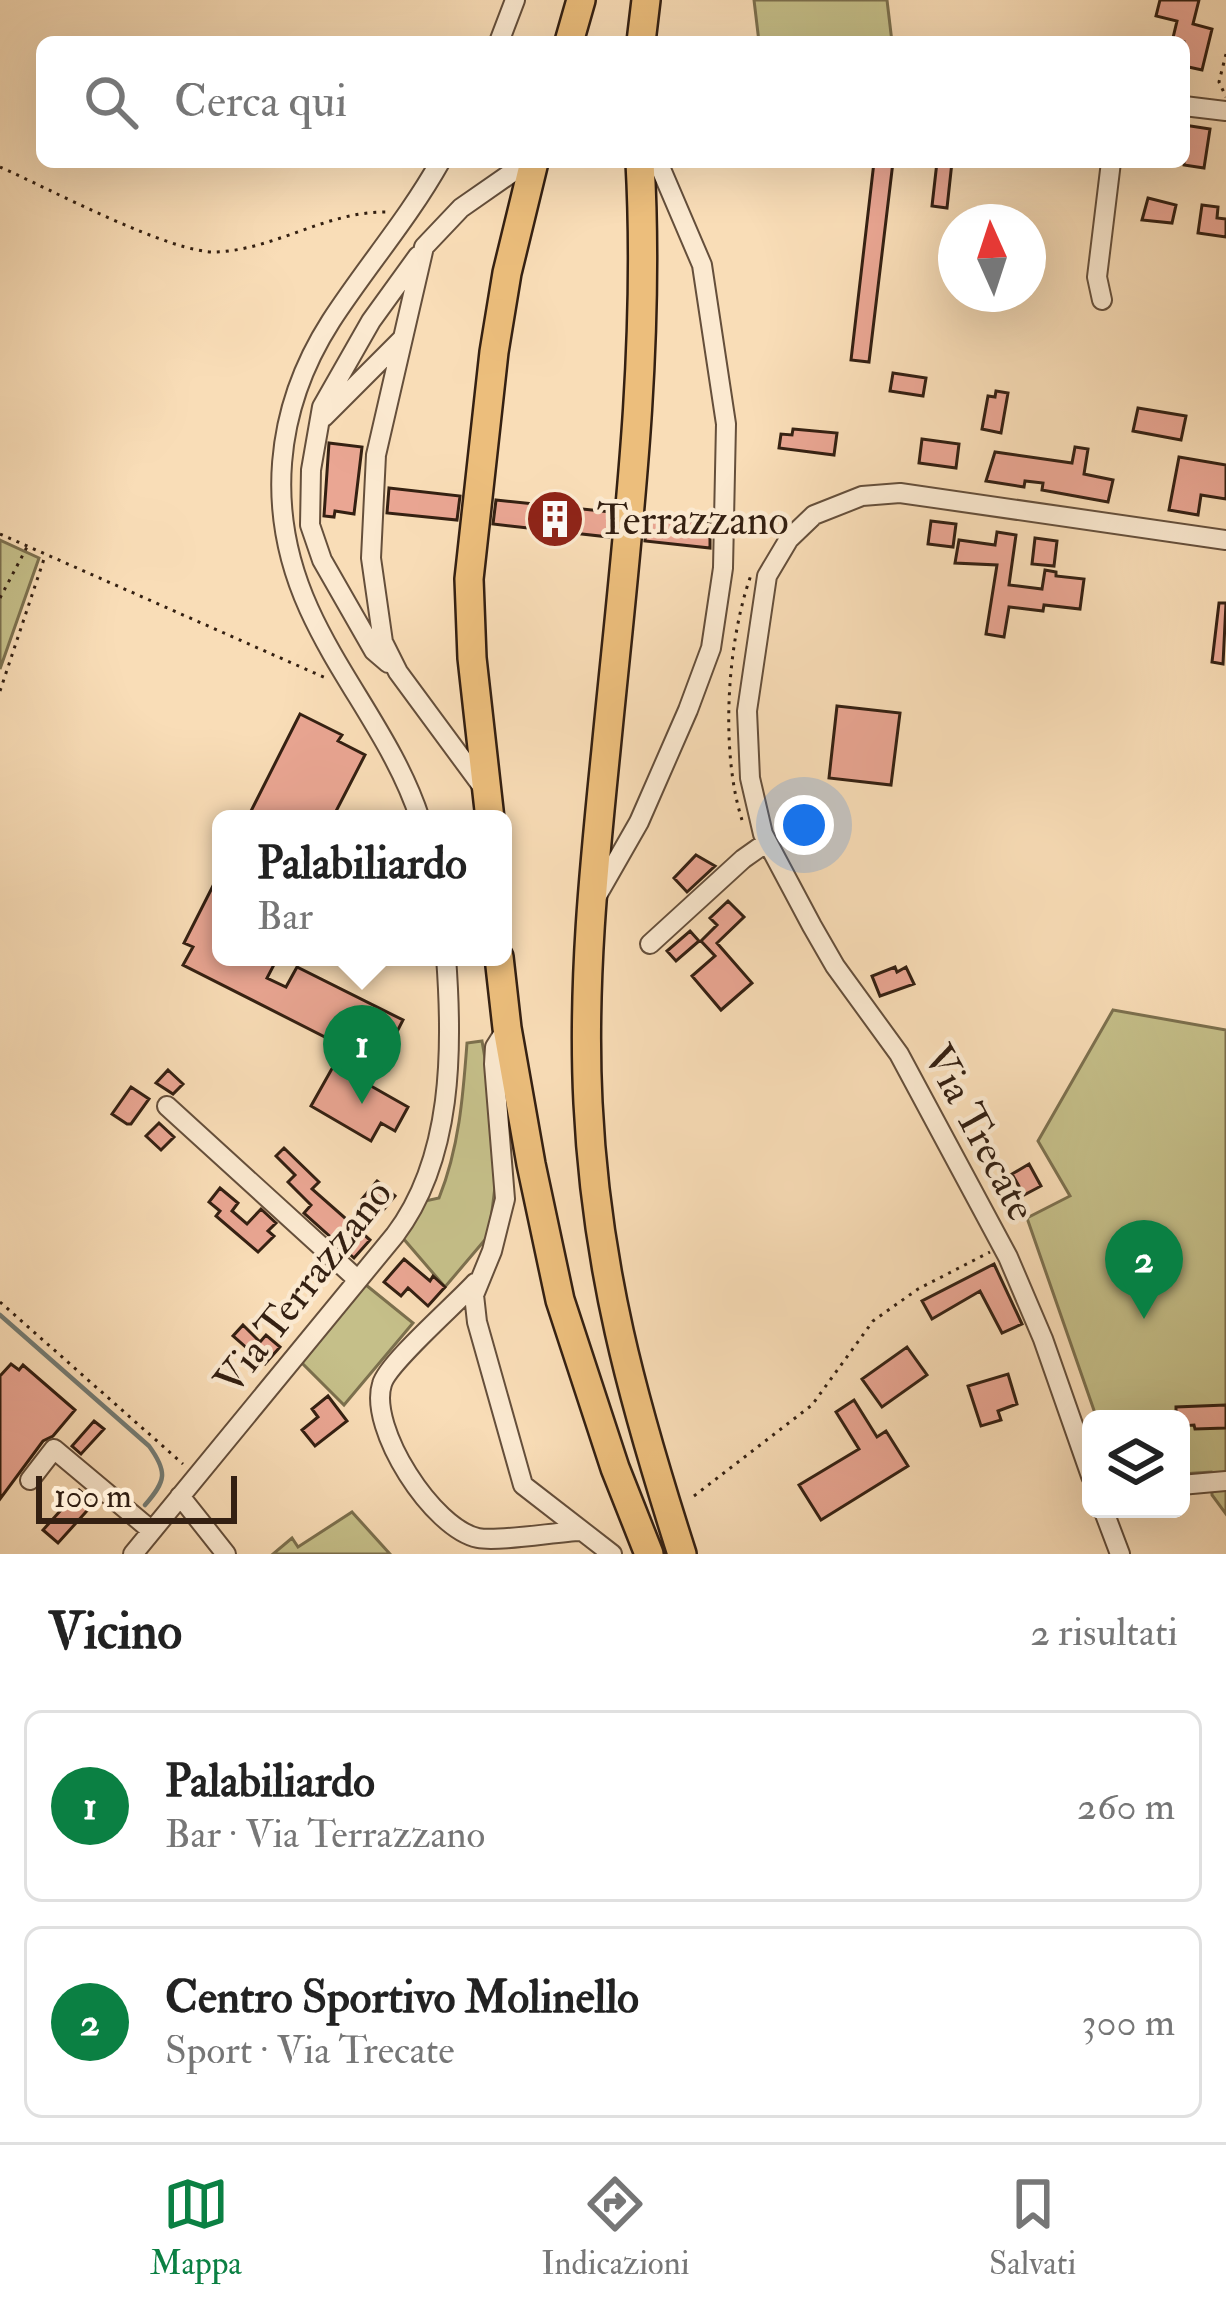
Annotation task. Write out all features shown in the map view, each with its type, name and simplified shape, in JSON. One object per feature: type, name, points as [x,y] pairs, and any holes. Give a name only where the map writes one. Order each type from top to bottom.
[{"type":"highway","points":[[571,36],[581,0]]},
{"type":"highway","points":[[642,36],[646,0]]},
{"type":"highway","points":[[489,807],[469,613],[474,513],[506,273],[529,168]]},
{"type":"highway","points":[[640,168],[644,290],[628,529],[590,908],[588,1101],[602,1258],[636,1412],[682,1554]]},
{"type":"highway","points":[[501,966],[507,1028],[560,1300],[615,1468],[649,1554]]},
{"type":"street","points":[[501,36],[515,0]]},
{"type":"street","points":[[1190,107],[1226,111]]},
{"type":"street","points":[[417,810],[399,765],[308,608],[280,510],[290,410],[312,353],[437,168]]},
{"type":"street","points":[[398,672],[374,651],[322,560],[310,525],[311,470],[322,407],[371,321],[424,247],[461,208],[521,168]]},
{"type":"street","points":[[590,908],[639,822],[688,710],[712,648],[723,568],[726,424],[703,265],[661,168]]},
{"type":"street","points":[[1102,300],[1097,277],[1110,168]]},
{"type":"street","points":[[424,247],[376,455],[371,558],[383,643],[489,807]]},
{"type":"street","points":[[319,423],[401,340]]},
{"type":"street","name":"Via Trecate","points":[[1082,1450],[1008,1257],[899,1054],[827,953],[761,846],[747,747],[758,624],[767,576],[790,539],[814,515],[862,496],[899,493],[1226,540]]},
{"type":"street","points":[[650,944],[761,846]]},
{"type":"street","name":"Via Terrazzano","points":[[133,1554],[418,1202],[434,1156],[448,1066],[446,966]]},
{"type":"street","points":[[507,1028],[495,1047],[494,1064],[505,1199],[475,1295],[477,1322],[519,1477],[531,1496],[612,1554]]},
{"type":"street","points":[[166,1106],[358,1280]]},
{"type":"street","points":[[482,1275],[382,1380],[378,1405],[382,1417],[403,1467],[448,1524],[477,1538],[580,1531]]},
{"type":"street","points":[[30,1480],[54,1449],[152,1531]]},
{"type":"street","points":[[1190,1484],[1226,1481]]},
{"type":"street","points":[[180,1496],[226,1554]]},
{"type":"street","points":[[1106,1518],[1120,1554]]},
{"type":"path","points":[[1226,54],[1219,82],[1226,97]]},
{"type":"path","points":[[0,167],[194,250],[235,248],[316,223],[383,212]]},
{"type":"path","points":[[0,534],[355,690]]},
{"type":"path","points":[[0,598],[27,546]]},
{"type":"path","points":[[0,691],[45,554]]},
{"type":"path","points":[[759,558],[743,599],[728,708],[734,790],[761,846]]},
{"type":"path","points":[[694,1496],[812,1405],[873,1321],[918,1289],[990,1252]]},
{"type":"path","points":[[0,1302],[196,1475]]},
{"type":"shaded area","points":[[754,0],[887,0],[891,36],[758,36]]},
{"type":"shaded area","points":[[0,540],[39,558],[0,669]]},
{"type":"shaded area","points":[[1113,1010],[1226,1030],[1226,1514],[1212,1495],[1211,1472],[1190,1473],[1190,1410],[1094,1410],[1027,1218],[1070,1196],[1038,1141]]},
{"type":"shaded area","points":[[482,1041],[497,1128],[489,1235],[445,1287],[402,1237],[425,1201],[439,1198],[456,1141],[467,1043]]},
{"type":"shaded area","points":[[366,1285],[413,1323],[344,1405],[302,1363],[340,1309]]},
{"type":"shaded area","points":[[352,1512],[390,1554],[273,1554],[292,1538],[298,1547]]},
{"type":"building","points":[[1160,0],[1199,0],[1193,24],[1212,29],[1202,70],[1190,67],[1190,36],[1173,36],[1177,21],[1156,16]]},
{"type":"building","points":[[1190,126],[1210,129],[1204,168],[1190,166]]},
{"type":"building","points":[[873,168],[892,168],[869,362],[851,360]]},
{"type":"building","points":[[936,168],[951,168],[947,204],[932,206]]},
{"type":"building","points":[[1148,198],[1176,205],[1172,223],[1142,220]]},
{"type":"building","points":[[1202,205],[1218,207],[1217,218],[1226,219],[1226,237],[1198,233]]},
{"type":"building","points":[[893,373],[926,378],[923,396],[890,391]]},
{"type":"building","points":[[996,391],[1008,393],[1001,433],[982,429],[988,396],[995,397]]},
{"type":"building","points":[[1138,408],[1186,416],[1181,440],[1133,431]]},
{"type":"building","points":[[793,429],[837,433],[834,455],[779,448],[781,434],[792,435]]},
{"type":"building","points":[[922,439],[959,444],[956,468],[919,463]]},
{"type":"building","points":[[329,443],[362,447],[354,514],[335,511],[334,517],[324,516]]},
{"type":"building","points":[[1075,447],[1088,449],[1084,474],[1113,480],[1108,502],[1042,490],[1043,483],[1025,481],[1024,487],[986,481],[995,452],[1072,463]]},
{"type":"building","points":[[1179,457],[1226,465],[1226,499],[1201,495],[1198,515],[1169,510]]},
{"type":"building","points":[[389,488],[460,496],[457,520],[387,513]]},
{"type":"building","points":[[496,500],[611,512],[609,537],[493,524]]},
{"type":"building","points":[[647,516],[710,523],[710,548],[645,541]]},
{"type":"building","points":[[931,521],[956,524],[953,547],[928,544]]},
{"type":"building","points":[[997,532],[1016,535],[1009,585],[1042,589],[1045,570],[1084,579],[1080,609],[1009,607],[1004,637],[986,634],[997,565],[955,563],[959,540],[995,545]]},
{"type":"building","points":[[1035,538],[1057,541],[1054,566],[1032,564]]},
{"type":"building","points":[[1219,603],[1226,603],[1223,664],[1212,662]]},
{"type":"building","points":[[837,706],[900,713],[891,785],[829,778]]},
{"type":"building","points":[[300,714],[342,735],[338,741],[365,755],[337,810],[252,810]]},
{"type":"building","points":[[696,855],[715,866],[687,892],[674,878]]},
{"type":"building","points":[[212,888],[212,966],[273,966],[267,978],[286,987],[297,967],[403,1020],[380,1065],[183,965],[193,947],[184,943]]},
{"type":"building","points":[[728,901],[744,917],[717,943],[752,983],[721,1010],[692,976],[715,956],[701,941],[717,925],[710,918]]},
{"type":"building","points":[[690,931],[699,941],[676,961],[667,951]]},
{"type":"building","points":[[895,967],[897,972],[906,967],[914,984],[880,996],[872,976]]},
{"type":"building","points":[[334,1065],[408,1107],[395,1131],[381,1123],[371,1141],[311,1106]]},
{"type":"building","points":[[168,1070],[183,1084],[173,1094],[156,1083]]},
{"type":"building","points":[[131,1087],[149,1099],[127,1124],[112,1114]]},
{"type":"building","points":[[159,1123],[174,1137],[161,1150],[146,1136]]},
{"type":"building","points":[[284,1148],[319,1182],[312,1189],[370,1240],[354,1258],[304,1213],[311,1205],[288,1182],[295,1175],[276,1156]]},
{"type":"building","points":[[1029,1164],[1041,1186],[1024,1195],[1012,1174]]},
{"type":"building","points":[[377,1181],[395,1196],[380,1214],[362,1199]]},
{"type":"building","points":[[220,1188],[238,1203],[232,1211],[247,1224],[261,1209],[276,1223],[268,1231],[274,1236],[258,1252],[216,1216],[220,1211],[209,1202]]},
{"type":"building","points":[[404,1259],[445,1287],[428,1306],[408,1288],[401,1296],[384,1282]]},
{"type":"building","points":[[994,1264],[1022,1324],[1002,1333],[980,1291],[932,1319],[922,1301]]},
{"type":"building","points":[[243,1325],[260,1342],[266,1335],[280,1347],[265,1364],[233,1336]]},
{"type":"building","points":[[907,1347],[927,1375],[882,1407],[862,1379]]},
{"type":"building","points":[[11,1364],[19,1370],[23,1365],[75,1410],[43,1441],[0,1499],[0,1376]]},
{"type":"building","points":[[1008,1374],[1017,1404],[998,1411],[1001,1420],[981,1426],[968,1386]]},
{"type":"building","points":[[328,1396],[347,1421],[315,1446],[302,1430],[318,1417],[312,1409]]},
{"type":"building","points":[[854,1400],[877,1437],[886,1431],[908,1466],[821,1520],[799,1485],[859,1449],[836,1412]]},
{"type":"building","points":[[1226,1405],[1226,1428],[1195,1429],[1190,1425],[1190,1410],[1176,1407]]},
{"type":"building","points":[[94,1421],[104,1429],[81,1454],[72,1446]]},
{"type":"building","points":[[79,1490],[94,1503],[58,1543],[43,1530]]},
{"type":"waterway","points":[[0,1315],[149,1446],[162,1476],[145,1505]]},
{"type":"place","name":"Terrazzano","points":[[555,519]]},
{"type":"place","name":"Palabiliardo","points":[[362,1104]]},
{"type":"place","name":"Centro Sportivo Molinello","points":[[1144,1319]]}]
